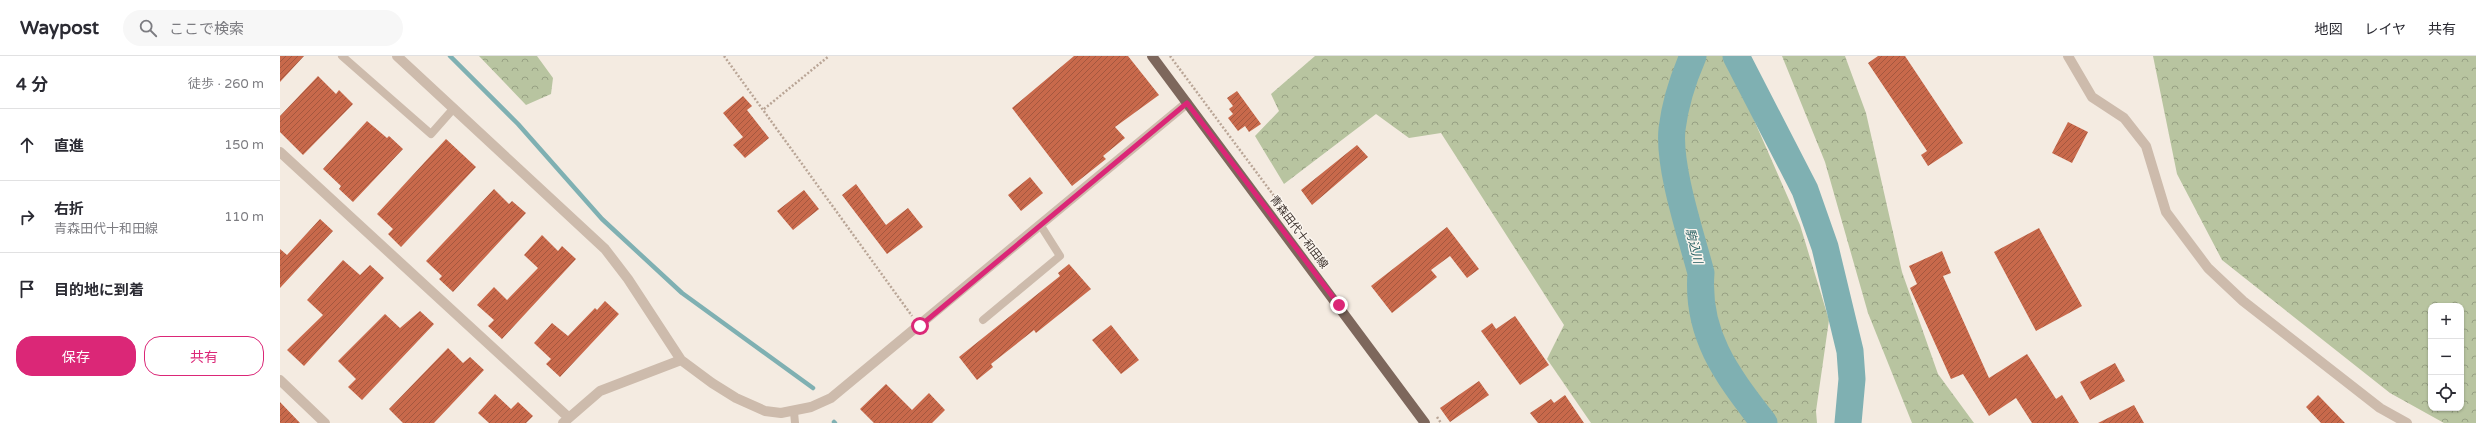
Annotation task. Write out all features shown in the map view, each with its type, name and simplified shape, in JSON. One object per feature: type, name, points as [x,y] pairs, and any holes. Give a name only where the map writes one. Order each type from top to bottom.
[{"type":"main road","name":"青森田代十和田線","points":[[1152,56],[1425,423]]},
{"type":"street","points":[[397,56],[604,249],[628,279],[681,360],[736,398],[765,411],[781,413],[794,412],[811,407],[831,398],[1042,226],[1187,103]]},
{"type":"street","points":[[2068,56],[2092,97],[2124,118],[2146,146],[2166,212],[2208,268],[2243,301],[2380,408],[2407,423]]},
{"type":"street","points":[[280,152],[565,420],[600,391],[681,360]]},
{"type":"street","points":[[280,380],[325,423]]},
{"type":"lane","points":[[342,56],[430,134],[454,108]]},
{"type":"lane","points":[[983,320],[1060,256],[1042,226]]},
{"type":"lane","points":[[794,412],[795,423]]},
{"type":"path","points":[[724,56],[764,109],[920,326]]},
{"type":"path","points":[[764,109],[829,56]]},
{"type":"green space","points":[[479,56],[537,56],[553,78],[551,94],[526,105]]},
{"type":"green space","points":[[1315,56],[1724,56],[1740,88],[1800,225],[1829,320],[1816,411],[1817,423],[1591,423],[1547,359],[1564,325],[1441,133],[1409,138],[1376,114],[1284,184],[1255,136],[1279,111],[1271,94]]},
{"type":"green space","points":[[1782,56],[1845,56],[1866,113],[1902,272],[1938,374],[1974,423],[1912,423],[1868,313],[1825,162]]},
{"type":"green space","points":[[2153,56],[2476,56],[2476,423],[2444,423],[2390,393],[2222,260],[2177,174]]},
{"type":"building","points":[[280,56],[304,56],[280,82]]},
{"type":"building","points":[[1074,56],[1128,56],[1159,95],[1115,127],[1125,138],[1103,156],[1106,159],[1072,186],[1012,108]]},
{"type":"building","points":[[1878,56],[1905,56],[1963,143],[1928,166],[1921,155],[1927,151],[1868,63]]},
{"type":"building","points":[[318,76],[336,94],[339,90],[353,104],[303,155],[280,132],[280,116]]},
{"type":"building","points":[[1237,91],[1261,124],[1249,132],[1245,126],[1238,131],[1228,118],[1233,114],[1229,109],[1233,106],[1227,98]]},
{"type":"building","points":[[743,96],[752,106],[747,110],[769,138],[745,158],[733,145],[743,137],[723,113]]},
{"type":"building","points":[[367,121],[387,138],[389,136],[403,149],[353,202],[339,189],[341,186],[323,169]]},
{"type":"building","points":[[2068,122],[2088,132],[2072,163],[2052,153]]},
{"type":"building","points":[[446,139],[476,167],[401,247],[388,234],[393,229],[377,214]]},
{"type":"building","points":[[1357,145],[1368,157],[1312,205],[1301,190]]},
{"type":"building","points":[[1030,177],[1043,193],[1021,211],[1008,195]]},
{"type":"building","points":[[856,184],[886,225],[908,208],[923,227],[887,254],[842,195]]},
{"type":"building","points":[[494,189],[509,204],[512,201],[526,213],[453,292],[439,279],[442,276],[426,261]]},
{"type":"building","points":[[804,190],[819,209],[793,230],[777,211]]},
{"type":"building","points":[[320,219],[333,231],[280,288],[280,249],[287,255]]},
{"type":"building","points":[[1447,227],[1479,269],[1467,278],[1450,256],[1431,270],[1437,277],[1392,313],[1371,286]]},
{"type":"building","points":[[2039,228],[2082,306],[2036,331],[1994,252]]},
{"type":"building","points":[[542,235],[558,251],[562,246],[576,259],[502,339],[488,326],[494,320],[477,305],[494,287],[507,300],[538,268],[524,255]]},
{"type":"building","points":[[1942,251],[1951,273],[1943,276],[1989,378],[2027,354],[2056,399],[2062,395],[2079,423],[2032,423],[2016,398],[1989,416],[1963,374],[1951,379],[1910,288],[1917,284],[1909,266]]},
{"type":"building","points":[[343,260],[360,275],[370,265],[384,278],[304,366],[287,350],[323,315],[307,300]]},
{"type":"building","points":[[1069,264],[1091,289],[1036,333],[1034,330],[991,364],[993,367],[977,380],[959,357],[1060,276],[1058,273]]},
{"type":"building","points":[[605,301],[619,314],[560,377],[546,364],[551,359],[534,343],[552,323],[568,336],[595,308],[597,310]]},
{"type":"building","points":[[420,311],[434,324],[362,400],[348,387],[356,379],[338,361],[385,314],[400,328]]},
{"type":"building","points":[[1515,316],[1549,365],[1520,385],[1481,331],[1492,323],[1496,329]]},
{"type":"building","points":[[1111,325],[1139,360],[1121,374],[1092,340]]},
{"type":"building","points":[[448,348],[463,363],[470,357],[484,370],[434,423],[403,423],[389,409]]},
{"type":"building","points":[[2115,363],[2125,381],[2090,400],[2080,382]]},
{"type":"building","points":[[1479,381],[1489,395],[1450,422],[1440,408]]},
{"type":"building","points":[[886,384],[912,410],[929,393],[945,410],[932,423],[874,423],[860,409]]},
{"type":"building","points":[[495,394],[511,409],[518,402],[533,416],[526,423],[489,423],[478,413]]},
{"type":"building","points":[[1565,395],[1584,423],[1538,423],[1530,413],[1551,399],[1554,403]]},
{"type":"building","points":[[2318,395],[2345,423],[2321,423],[2306,407]]},
{"type":"building","points":[[280,402],[300,423],[280,423]]},
{"type":"building","points":[[2134,405],[2144,423],[2098,423]]},
{"type":"waterway","points":[[450,56],[518,124],[602,219],[682,293],[813,388]]},
{"type":"waterway","name":"駒込川","points":[[1693,56],[1675,110],[1672,129],[1673,162],[1686,221],[1701,273],[1701,296],[1709,336],[1717,354],[1738,389],[1764,423]]},
{"type":"waterway","name":"駒込川","points":[[1736,56],[1805,190],[1825,247],[1850,351],[1852,379],[1848,423]]},
{"type":"route","points":[[920,326],[1042,226],[1079,193],[1187,103],[1339,305]]}]
